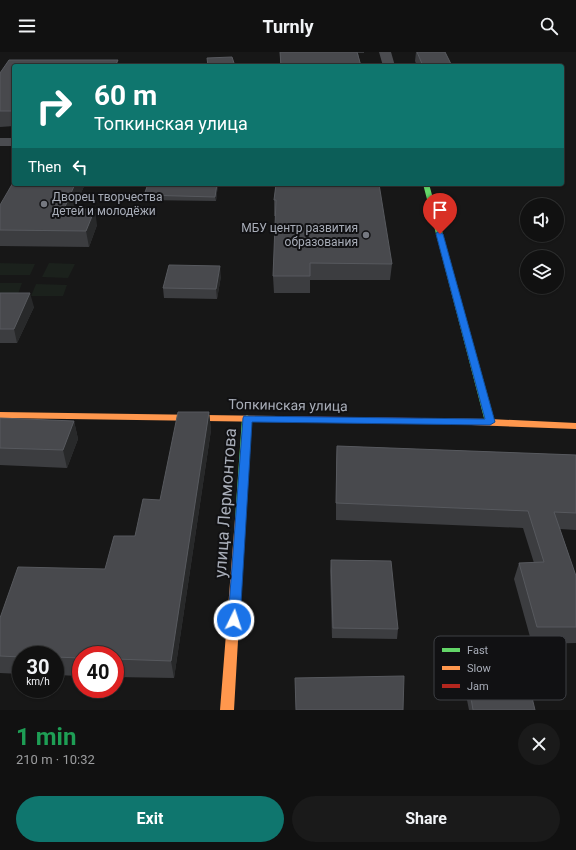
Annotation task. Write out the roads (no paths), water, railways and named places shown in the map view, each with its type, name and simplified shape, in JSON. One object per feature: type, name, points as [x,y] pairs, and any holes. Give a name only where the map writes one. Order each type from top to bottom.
[{"type":"street","points":[[385,52],[388,64]]},
{"type":"street","points":[[0,142],[12,142]]},
{"type":"street","points":[[427,186],[490,422]]},
{"type":"street","name":"Топкинская улица","points":[[0,415],[490,422],[576,426]]},
{"type":"street","name":"улица Лермонтова","points":[[227,710],[247,418]]},
{"type":"place","name":"Дворец творчества детей и молодёжи","points":[[44,204]]},
{"type":"place","name":"МБУ центр развития образования","points":[[366,235]]}]
